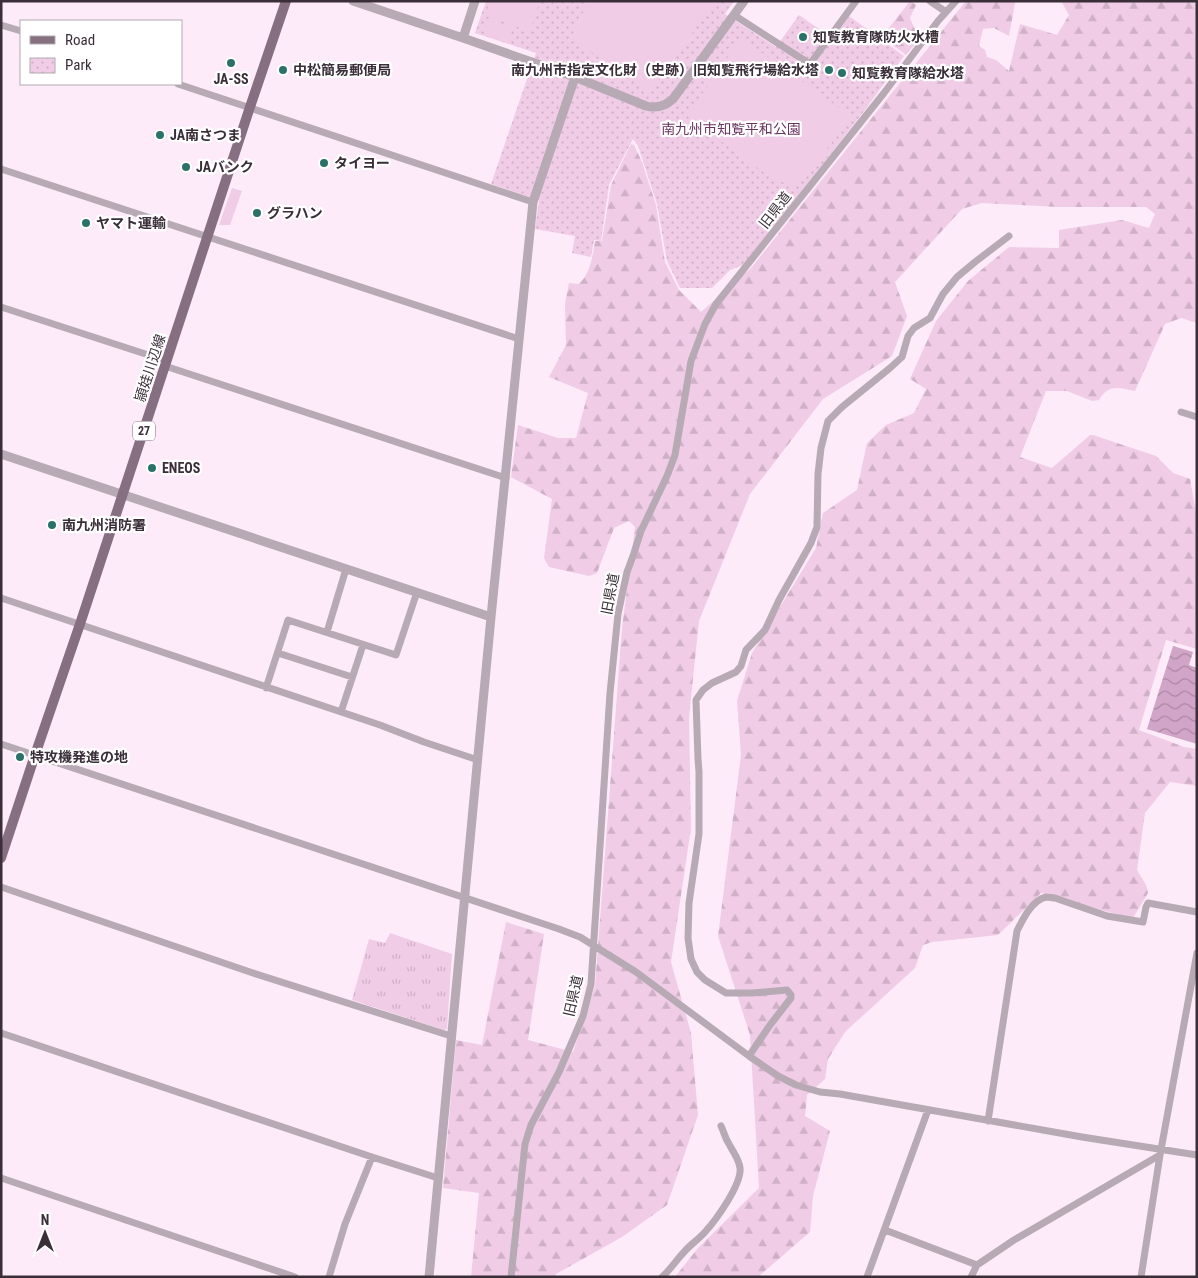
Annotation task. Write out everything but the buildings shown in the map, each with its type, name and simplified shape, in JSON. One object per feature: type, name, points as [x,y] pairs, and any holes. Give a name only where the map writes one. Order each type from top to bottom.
[{"type":"main road","name":"頴娃川辺線","points":[[1,858],[286,1]]},
{"type":"street","points":[[353,1],[575,77],[653,108],[661,107],[673,99],[744,1]]},
{"type":"street","points":[[463,38],[476,1]]},
{"type":"street","points":[[734,16],[810,64],[856,1]]},
{"type":"street","points":[[930,1],[946,12]]},
{"type":"street","name":"旧県道","points":[[511,1277],[525,1144],[583,1016],[591,984],[610,693],[618,614],[626,572],[634,556],[641,530],[675,455],[691,361],[705,324],[716,304],[878,101],[938,21],[956,1]]},
{"type":"street","points":[[1,24],[20,31]]},
{"type":"street","points":[[429,1277],[491,617],[533,202],[575,77]]},
{"type":"street","points":[[181,85],[533,202]]},
{"type":"street","points":[[1,169],[519,339]]},
{"type":"street","points":[[749,1056],[791,998],[791,995],[788,990],[726,993],[705,980],[697,972],[691,959],[688,938],[689,903],[699,834],[696,700],[703,690],[712,683],[736,672],[741,666],[746,650],[765,630],[779,600],[812,543],[816,527],[821,448],[828,421],[842,407],[902,358],[908,336],[914,328],[930,318],[943,294],[957,278],[1009,236]]},
{"type":"street","points":[[1,307],[506,478]]},
{"type":"street","points":[[1181,412],[1197,417]]},
{"type":"street","points":[[1,454],[491,617]]},
{"type":"street","points":[[327,632],[346,569]]},
{"type":"street","points":[[266,688],[288,620],[396,655],[417,592]]},
{"type":"street","points":[[1,598],[478,760]]},
{"type":"street","points":[[341,712],[363,644]]},
{"type":"street","points":[[278,653],[352,677]]},
{"type":"street","points":[[1,744],[580,937],[649,981],[778,1076],[796,1085],[820,1092],[1161,1152],[1197,1155]]},
{"type":"street","points":[[1,887],[253,973],[452,1036]]},
{"type":"street","points":[[988,1121],[1018,931],[1023,918],[1036,902],[1047,897],[1054,898],[1107,916],[1143,922],[1148,903],[1197,912]]},
{"type":"street","points":[[1142,1277],[1161,1152],[1197,953]]},
{"type":"street","points":[[1,1032],[438,1178]]},
{"type":"street","points":[[867,1277],[928,1110]]},
{"type":"street","points":[[662,1277],[686,1250],[706,1232],[731,1196],[740,1177],[737,1159],[727,1142],[721,1126]]},
{"type":"street","points":[[971,1277],[977,1265],[1014,1240],[1161,1152]]},
{"type":"street","points":[[329,1277],[345,1224],[372,1157]]},
{"type":"street","points":[[1,1178],[295,1277]]},
{"type":"street","points":[[885,1230],[977,1265]]},
{"type":"green space","name":"南九州市知覧平和公園","points":[[486,1],[734,1],[725,14],[776,47],[799,15],[833,39],[849,16],[904,56],[862,114],[743,265],[730,270],[712,288],[680,288],[667,261],[657,204],[638,146],[633,139],[609,185],[601,241],[594,240],[591,257],[572,253],[575,236],[535,229],[539,200],[491,184],[536,53],[475,33]]},
{"type":"green space","points":[[490,1],[540,1],[530,31],[485,16]]},
{"type":"green space","points":[[591,1],[715,1],[650,93],[574,40],[573,27]]},
{"type":"green space","points":[[910,1],[916,5],[910,18],[919,39],[906,55],[882,37]]},
{"type":"green space","points":[[966,1],[1014,1],[1009,36],[994,28],[983,29],[979,46],[985,50],[987,57],[996,60],[1009,71],[1020,24],[1057,35],[1069,15],[1061,1],[1197,1],[1197,323],[1181,318],[1165,324],[1135,391],[1115,388],[1107,391],[1099,400],[1092,401],[1067,391],[1046,391],[1020,457],[1052,468],[1090,435],[1093,435],[1156,456],[1173,473],[1190,479],[1197,518],[1197,649],[1166,640],[1139,730],[1184,747],[1197,749],[1197,786],[1170,782],[1145,813],[1137,870],[1146,885],[1148,893],[1133,918],[1088,907],[1066,898],[1041,893],[998,935],[932,942],[923,945],[915,968],[845,1032],[828,1059],[825,1079],[807,1095],[805,1116],[830,1131],[813,1196],[810,1232],[758,1277],[675,1277],[698,1248],[759,1188],[750,1035],[718,936],[741,755],[737,701],[752,653],[816,548],[823,513],[857,490],[867,443],[886,425],[914,413],[926,389],[910,379],[936,321],[968,281],[1009,247],[1059,248],[1059,230],[1122,220],[1149,228],[1155,214],[1146,207],[1058,207],[982,203],[962,209],[895,282],[907,316],[892,356],[823,399],[750,494],[699,621],[689,717],[691,828],[671,962],[691,1033],[698,1115],[667,1205],[622,1237],[556,1274],[555,1277],[471,1277],[479,1193],[443,1188],[456,1040],[482,1045],[506,922],[544,934],[528,1040],[573,1052],[595,986],[622,628],[635,527],[629,521],[614,528],[597,573],[589,576],[549,567],[544,558],[552,499],[511,477],[518,425],[558,438],[576,438],[588,393],[549,377],[566,345],[565,304],[569,283],[579,284],[583,280],[590,264],[595,241],[602,241],[611,185],[631,144],[634,145],[642,162],[656,205],[665,262],[679,290],[701,312],[751,268]]},
{"type":"green space","points":[[489,20],[513,28],[508,42],[484,34]]},
{"type":"green space","points":[[741,38],[852,117],[797,187],[773,179],[687,116]]},
{"type":"green space","points":[[232,188],[242,191],[230,225],[219,225]]},
{"type":"green space","points":[[390,933],[452,954],[447,1029],[444,1030],[352,1000],[369,939],[385,943]]},
{"type":"water","points":[[1173,646],[1193,652],[1189,665],[1197,668],[1197,744],[1147,729]]},
{"type":"place","name":"知覧教育隊防火水槽","points":[[803,37]]},
{"type":"place","name":"JA-SS","points":[[231,63]]},
{"type":"place","name":"中松簡易郵便局","points":[[283,70]]},
{"type":"place","name":"南九州市指定文化財（史跡）旧知覧飛行場給水塔","points":[[829,70]]},
{"type":"place","name":"知覧教育隊給水塔","points":[[842,73]]},
{"type":"place","name":"JA南さつま","points":[[160,135]]},
{"type":"place","name":"タイヨー","points":[[324,163]]},
{"type":"place","name":"JAバンク","points":[[186,167]]},
{"type":"place","name":"グラハン","points":[[257,213]]},
{"type":"place","name":"ヤマト運輸","points":[[86,223]]},
{"type":"place","name":"ENEOS","points":[[152,468]]},
{"type":"place","name":"南九州消防署","points":[[52,525]]},
{"type":"place","name":"特攻機発進の地","points":[[20,757]]}]
